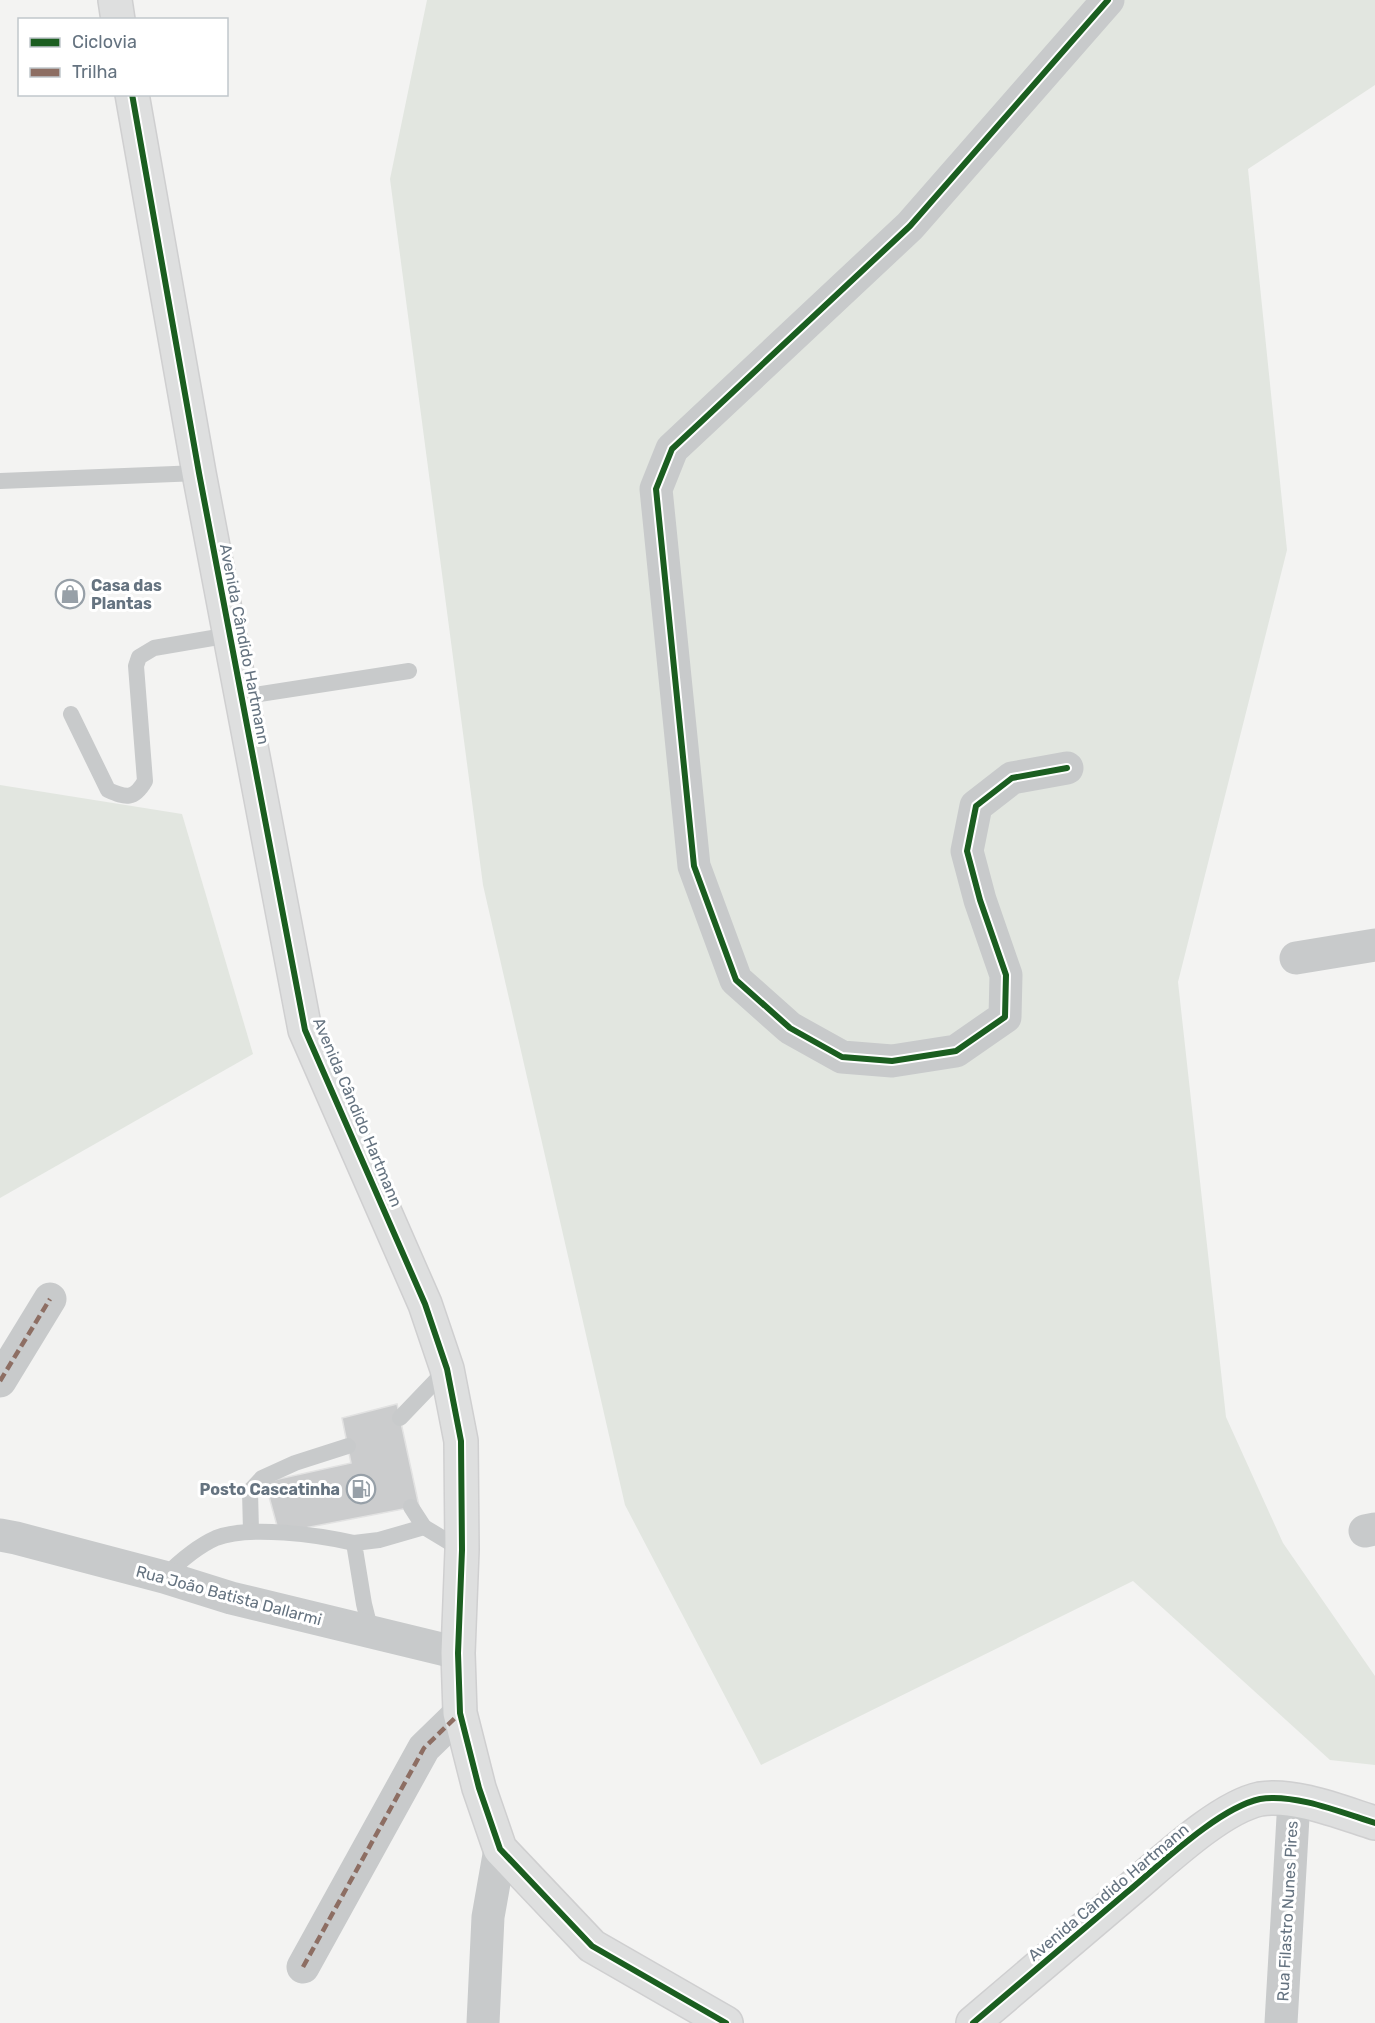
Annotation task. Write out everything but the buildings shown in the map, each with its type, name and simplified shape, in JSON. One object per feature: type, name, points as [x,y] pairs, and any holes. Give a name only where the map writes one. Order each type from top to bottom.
[{"type":"main road","points":[[115,0],[118,18]]},
{"type":"main road","name":"Avenida Cândido Hartmann","points":[[132,96],[198,473],[305,1030],[425,1304],[447,1369],[461,1441],[462,1550],[458,1653],[460,1713],[479,1788],[500,1849],[592,1946],[726,2023]]},
{"type":"main road","name":"Avenida Cândido Hartmann","points":[[973,2023],[1192,1838],[1234,1808],[1261,1799],[1294,1800],[1329,1808],[1375,1823]]},
{"type":"street","points":[[1067,768],[1012,778],[976,806],[967,851],[980,900],[1006,975],[1005,1017],[956,1051],[892,1061],[842,1057],[790,1028],[736,980],[694,866],[656,489],[672,449],[910,226],[1108,0]]},
{"type":"street","points":[[1296,958],[1375,945]]},
{"type":"street","points":[[0,1381],[50,1299]]},
{"type":"street","name":"Rua João Batista Dallarmi","points":[[0,1535],[231,1598],[458,1653]]},
{"type":"street","points":[[303,1967],[424,1748],[460,1713]]},
{"type":"street","name":"Rua Filastro Nunes Pires","points":[[1281,2023],[1294,1800]]},
{"type":"street","points":[[483,2023],[488,1917],[500,1849]]},
{"type":"lane","points":[[0,481],[198,473]]},
{"type":"lane","points":[[71,714],[108,790],[123,796],[132,795],[139,791],[144,781],[136,666],[139,657],[154,648],[230,635]]},
{"type":"lane","points":[[241,697],[409,671]]},
{"type":"lane","points":[[400,1418],[447,1369]]},
{"type":"lane","points":[[251,1532],[250,1491],[262,1478],[295,1462],[348,1446]]},
{"type":"lane","points":[[411,1507],[424,1527],[462,1550]]},
{"type":"lane","points":[[164,1578],[180,1562],[216,1538],[251,1532],[319,1536],[354,1543],[379,1540],[424,1527]]},
{"type":"lane","points":[[354,1543],[371,1632]]},
{"type":"shaded area","points":[[427,0],[1375,0],[1375,85],[1248,169],[1287,550],[1178,982],[1226,1417],[1283,1543],[1375,1676],[1375,1765],[1330,1760],[1133,1581],[761,1765],[625,1505],[483,885],[390,179]]},
{"type":"shaded area","points":[[0,785],[182,814],[253,1054],[0,1198]]},
{"type":"marked path","points":[[0,1381],[50,1299]]},
{"type":"marked path","points":[[303,1967],[424,1748],[460,1713]]},
{"type":"cycle path","points":[[1067,768],[1012,778],[976,806],[967,851],[980,900],[1006,975],[1005,1017],[956,1051],[892,1061],[842,1057],[790,1028],[736,980],[694,866],[656,489],[672,449],[910,226],[1108,0]]},
{"type":"cycle path","points":[[132,96],[199,473],[305,1030],[425,1304],[447,1369],[461,1441],[462,1550],[458,1653],[460,1713],[479,1788],[500,1849],[592,1946],[726,2023]]},
{"type":"cycle path","points":[[973,2023],[1172,1853],[1208,1825],[1244,1804],[1273,1798],[1303,1801],[1375,1823]]},
{"type":"place","name":"Casa das Plantas","points":[[70,594]]},
{"type":"place","name":"Posto Cascatinha","points":[[361,1489]]}]
